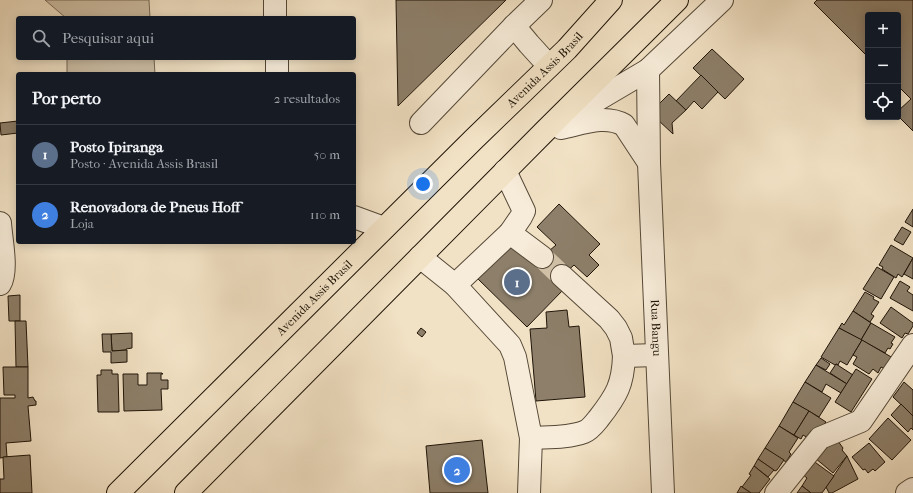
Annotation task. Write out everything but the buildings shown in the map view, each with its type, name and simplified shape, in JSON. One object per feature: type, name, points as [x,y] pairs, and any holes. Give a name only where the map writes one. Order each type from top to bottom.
[{"type":"main road","name":"Avenida Assis Brasil","points":[[118,493],[384,228],[567,49],[611,0]]},
{"type":"main road","points":[[186,493],[677,0]]},
{"type":"street","points":[[274,0],[275,16]]},
{"type":"street","points":[[421,123],[540,0]]},
{"type":"street","points":[[544,132],[648,70],[722,0]]},
{"type":"street","points":[[514,26],[528,44],[550,66]]},
{"type":"street","points":[[277,60],[277,72]]},
{"type":"street","name":"Rua Bangu","points":[[648,70],[649,163],[662,493]]},
{"type":"street","points":[[544,132],[604,119],[618,121],[624,125],[649,163]]},
{"type":"street","points":[[455,286],[510,232],[521,218],[524,211],[505,172]]},
{"type":"street","points":[[356,219],[384,228]]},
{"type":"street","points":[[0,223],[3,279],[0,284]]},
{"type":"street","points":[[510,232],[542,257]]},
{"type":"street","points":[[420,257],[455,286],[510,344],[515,357],[531,438],[529,493]]},
{"type":"street","points":[[531,438],[570,435],[586,432],[595,424],[613,400],[621,382],[624,356],[621,338],[616,328],[609,319],[562,276]]},
{"type":"street","points":[[776,493],[820,438],[861,421],[913,345]]},
{"type":"street","points":[[624,356],[657,355]]},
{"type":"street","points":[[908,493],[913,489]]},
{"type":"shaded area","points":[[45,0],[149,0],[150,16],[64,16]]},
{"type":"shaded area","points":[[67,60],[154,60],[155,72],[67,72]]},
{"type":"tunnel","points":[[542,257],[562,276]]},
{"type":"place","name":"Posto Ipiranga","points":[[517,282]]},
{"type":"place","name":"Renovadora de Pneus Hoff","points":[[457,470]]}]
